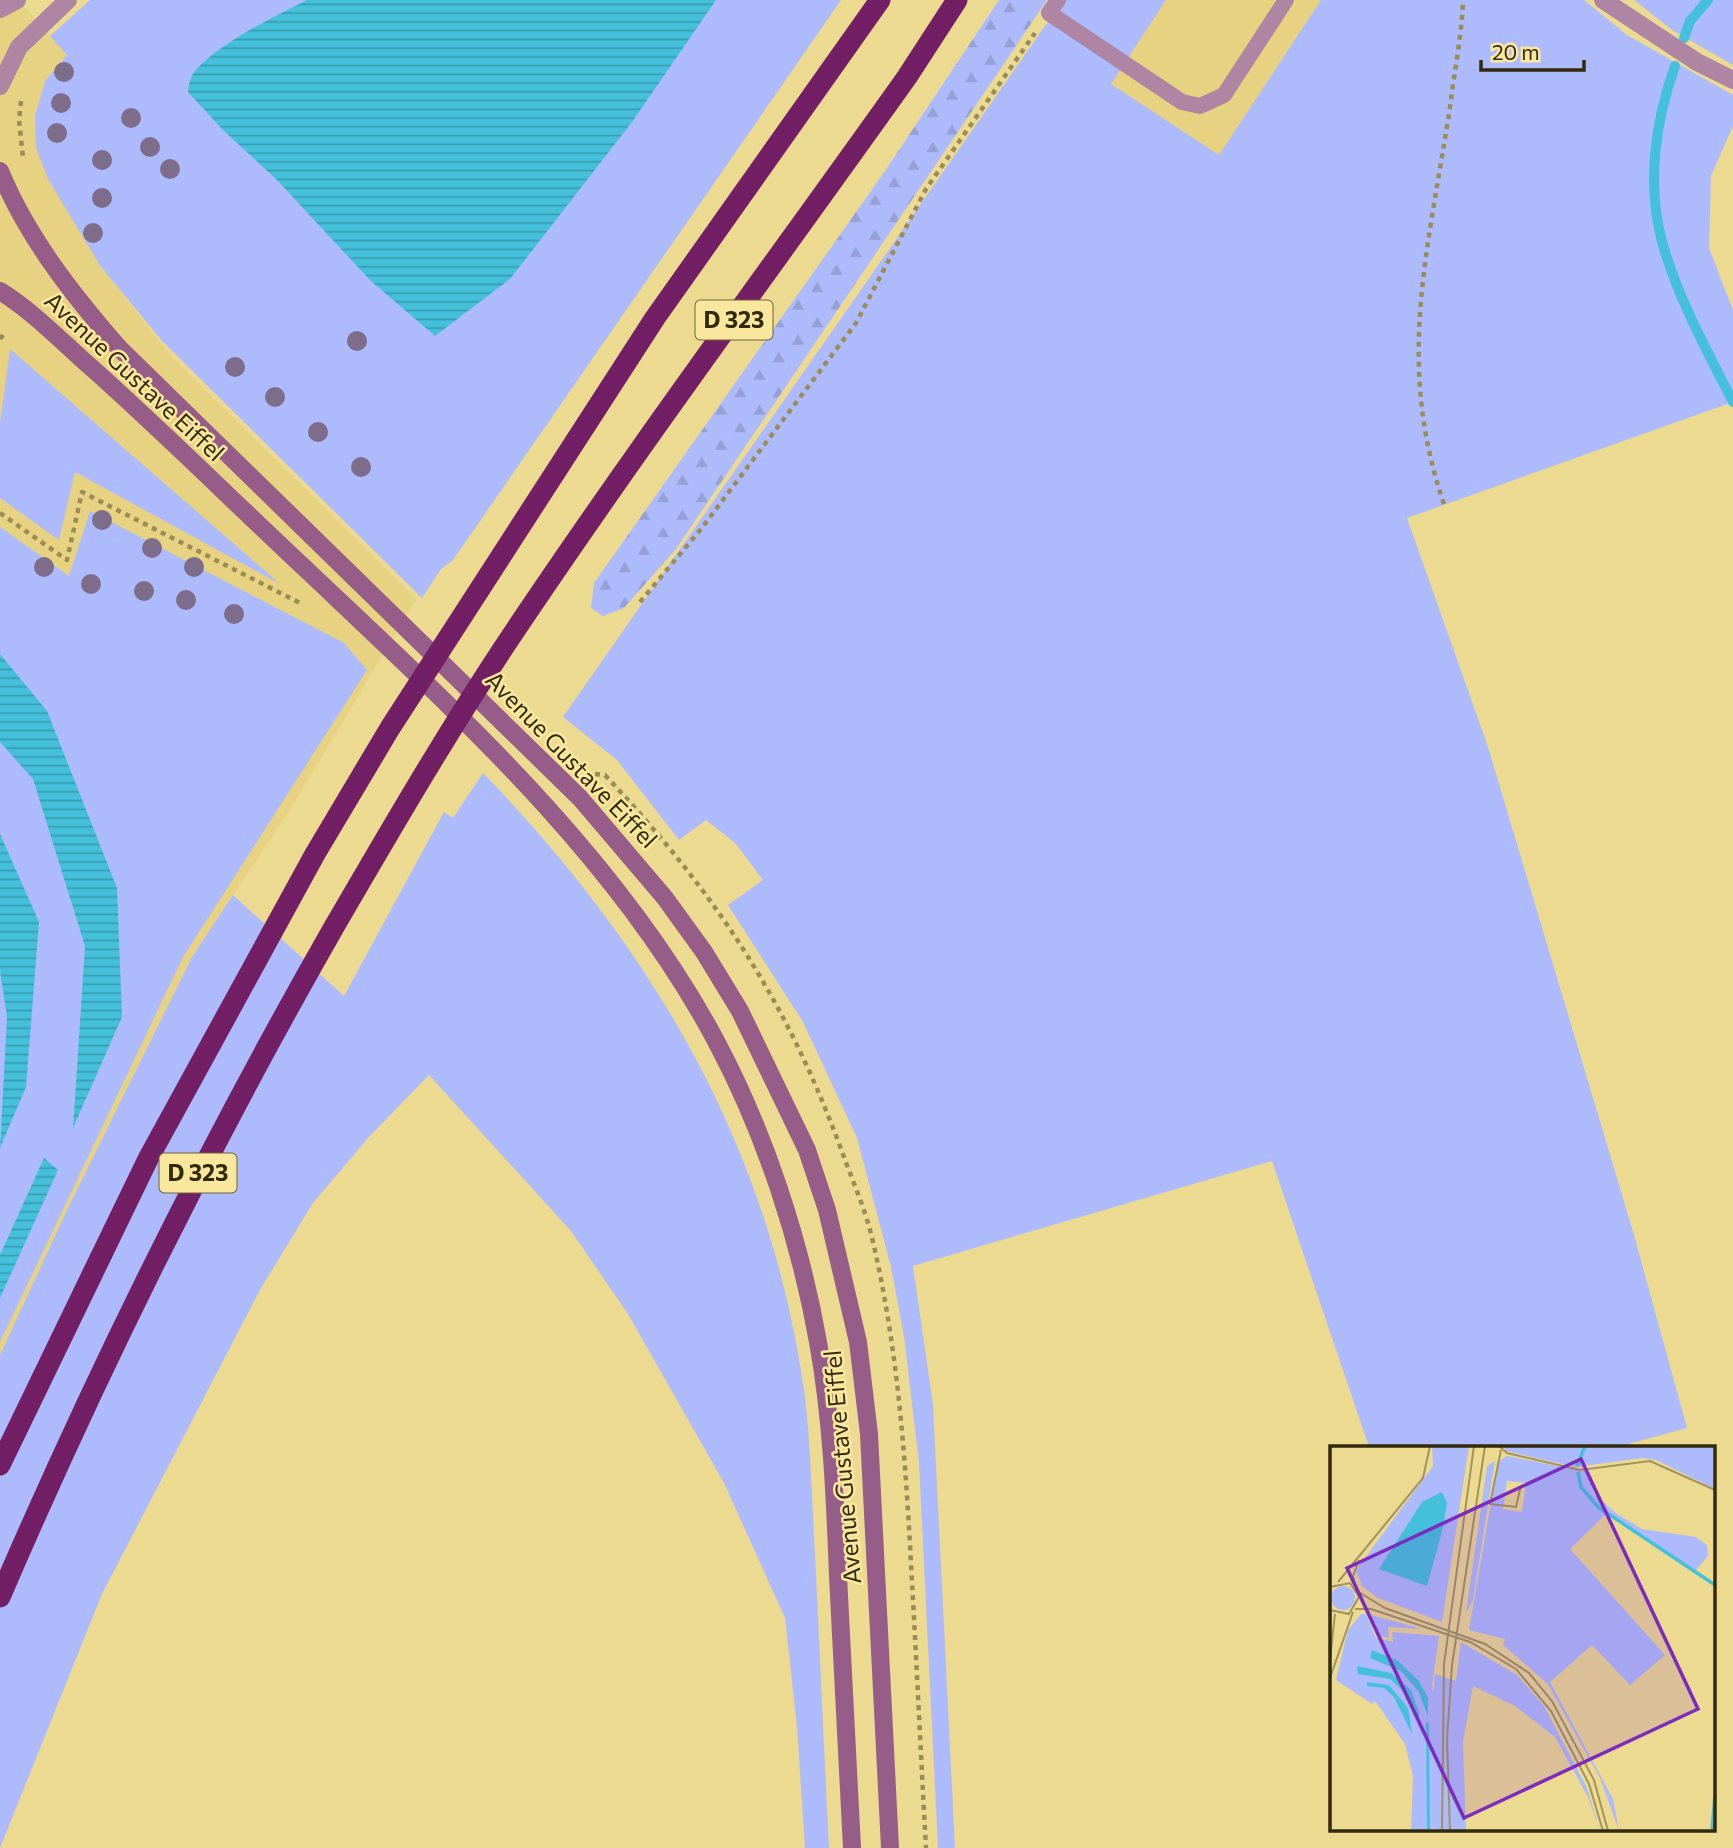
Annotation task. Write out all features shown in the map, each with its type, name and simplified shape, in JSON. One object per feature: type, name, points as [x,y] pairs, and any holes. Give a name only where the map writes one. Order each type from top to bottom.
[{"type":"highway","name":"D 323","points":[[0,1465],[148,1159],[309,865],[390,728],[655,318],[880,0]]},
{"type":"highway","name":"D 323","points":[[0,1597],[124,1321],[199,1171],[272,1036],[429,767],[510,638],[907,77],[957,0]]},
{"type":"street","points":[[0,9],[17,0]]},
{"type":"street","points":[[0,86],[19,47],[68,0]]},
{"type":"street","points":[[1603,0],[1697,62],[1733,80]]},
{"type":"street","name":"Avenue Gustave Eiffel","points":[[0,171],[13,203],[54,266],[120,348],[580,798],[665,898],[704,952],[740,1011],[807,1150],[827,1210],[858,1342],[869,1434],[890,1848]]},
{"type":"street","name":"Avenue Gustave Eiffel","points":[[0,291],[28,311],[132,404],[378,638],[534,795],[611,884],[678,977],[715,1040],[742,1094],[789,1223],[818,1341],[832,1446],[852,1848]]},
{"type":"lane","points":[[1054,6],[1182,102],[1200,106],[1224,95],[1286,0]]},
{"type":"path","points":[[1444,504],[1424,434],[1418,334],[1424,253],[1438,187],[1462,0]]},
{"type":"path","points":[[640,602],[701,529],[856,323],[926,189],[1054,6]]},
{"type":"path","points":[[22,94],[19,120],[24,160]]},
{"type":"path","points":[[0,513],[67,560],[82,492],[306,606]]},
{"type":"path","points":[[582,772],[605,775],[649,822],[730,926],[761,974],[815,1078],[866,1216],[889,1321],[905,1442],[926,1848]]},
{"type":"shaded area","points":[[0,0],[18,0],[67,54],[45,81],[35,116],[101,267],[172,357],[416,599],[293,805],[192,957],[67,1210],[0,1355]]},
{"type":"shaded area","points":[[307,0],[716,0],[632,122],[510,279],[435,336],[371,281],[276,179],[222,129],[188,92],[193,73],[218,50]]},
{"type":"shaded area","points":[[1166,0],[1321,0],[1219,156],[1111,84]]},
{"type":"shaded area","points":[[0,654],[47,711],[117,888],[122,1017],[73,1128],[85,946],[33,779],[0,742]]},
{"type":"shaded area","points":[[0,834],[39,922],[26,1087],[0,1148],[7,1017],[0,971]]},
{"type":"shaded area","points":[[44,1158],[58,1170],[0,1298],[0,1255]]},
{"type":"green space","points":[[90,0],[841,0],[453,560],[441,569],[422,598],[162,341],[101,267],[48,179],[36,148],[35,116],[45,81],[67,55],[50,36]]},
{"type":"green space","points":[[999,0],[1047,0],[676,549],[624,608],[603,616],[591,608],[594,583],[885,171]]},
{"type":"green space","points":[[1063,0],[1166,0],[1111,84],[1219,155],[1321,0],[1584,0],[1627,35],[1733,95],[1733,126],[1711,176],[1709,248],[1733,310],[1733,402],[1407,518],[1488,747],[1634,1235],[1687,1428],[1621,1446],[1369,1446],[1272,1161],[913,1266],[933,1405],[955,1848],[938,1848],[919,1463],[904,1336],[891,1267],[857,1138],[803,1022],[728,905],[763,880],[735,843],[706,820],[679,840],[617,760],[563,717]]},
{"type":"green space","points":[[1634,0],[1733,0],[1733,65],[1672,30]]},
{"type":"green space","points":[[10,349],[280,584],[75,472],[59,540],[0,498],[0,424]]},
{"type":"green space","points":[[90,511],[344,643],[367,670],[183,957],[0,1342],[0,527],[69,576]]},
{"type":"green space","points":[[483,773],[545,841],[601,911],[652,983],[696,1059],[734,1138],[765,1220],[788,1306],[805,1397],[829,1848],[805,1848],[797,1727],[785,1618],[724,1483],[628,1314],[571,1231],[429,1075],[368,1138],[313,1203],[261,1288],[102,1594],[0,1848],[0,1355],[67,1210],[192,957],[233,895],[344,996],[444,812],[453,818]]},
{"type":"waterway","points":[[1684,38],[1690,21],[1708,0]]},
{"type":"waterway","points":[[1675,66],[1662,109],[1655,154],[1658,223],[1669,265],[1685,305],[1733,402]]}]
